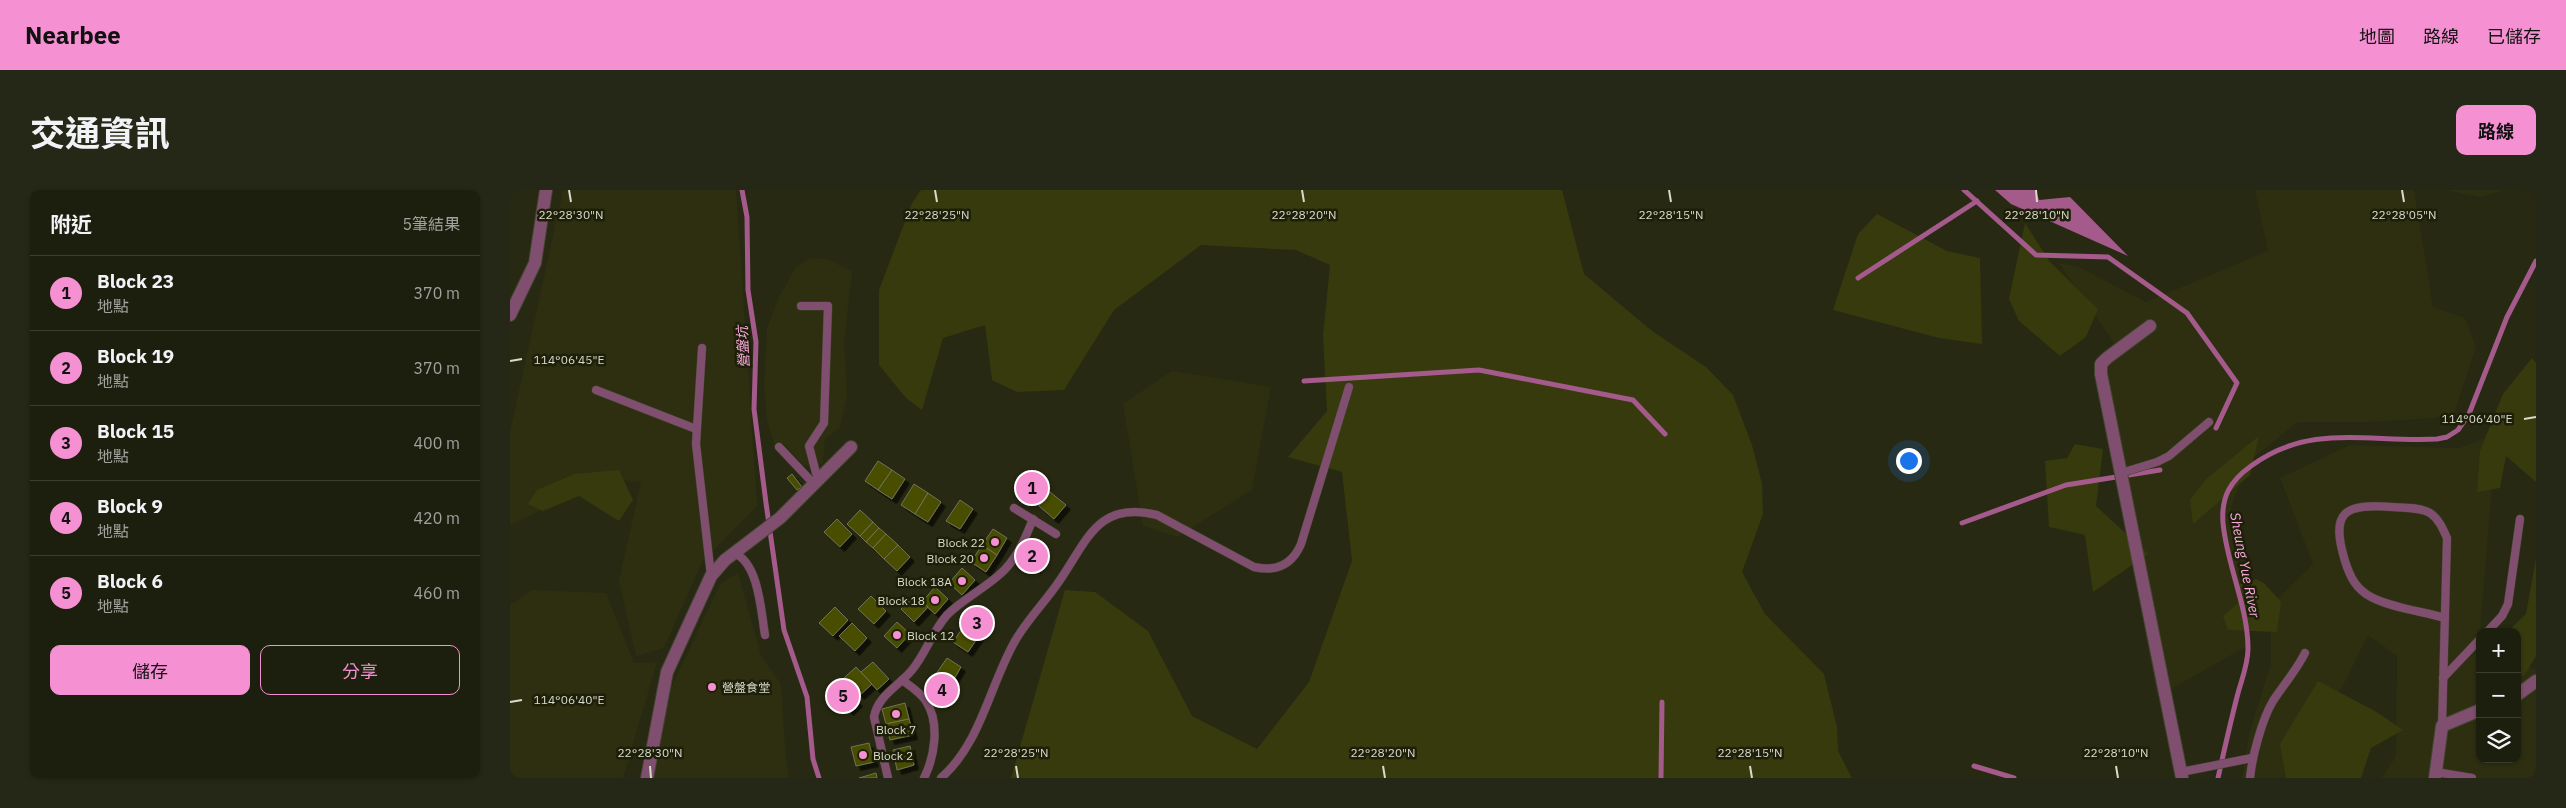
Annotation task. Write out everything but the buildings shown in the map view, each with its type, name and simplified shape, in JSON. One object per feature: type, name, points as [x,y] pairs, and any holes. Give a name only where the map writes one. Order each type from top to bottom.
[{"type":"street","points":[[510,316],[535,263],[546,190]]},
{"type":"street","points":[[2150,326],[2107,358],[2101,366],[2181,775]]},
{"type":"street","points":[[647,778],[667,672],[711,576],[730,557],[780,518],[851,446]]},
{"type":"street","points":[[2521,692],[2536,681]]},
{"type":"street","points":[[2436,775],[2442,726],[2476,712]]},
{"type":"lane","points":[[801,306],[828,306],[824,423],[809,446],[817,481]]},
{"type":"lane","points":[[702,348],[696,430],[711,576]]},
{"type":"lane","points":[[940,778],[962,754],[976,732],[999,673],[1016,640],[1061,580],[1084,540],[1104,520],[1123,513],[1144,512],[1157,515],[1254,566],[1265,569],[1277,568],[1288,563],[1296,555],[1301,544],[1349,387]]},
{"type":"lane","points":[[596,390],[696,430]]},
{"type":"lane","points":[[2121,473],[2157,462],[2169,456],[2209,422]]},
{"type":"lane","points":[[779,447],[817,481]]},
{"type":"lane","points":[[2442,726],[2443,678],[2445,618],[2447,538],[2441,524],[2430,513],[2421,510],[2370,505],[2355,507],[2349,511],[2340,522],[2338,538],[2349,575],[2359,589],[2381,601],[2445,618]]},
{"type":"lane","points":[[1014,508],[1056,534]]},
{"type":"lane","points":[[888,778],[874,717],[880,700],[912,670],[936,629],[947,616],[960,603],[1001,574],[1025,538],[1032,519]]},
{"type":"lane","points":[[2491,628],[2502,616],[2508,604],[2520,519]]},
{"type":"lane","points":[[730,557],[747,562],[754,574],[766,635]]},
{"type":"lane","points":[[2443,678],[2476,643]]},
{"type":"lane","points":[[2250,778],[2252,758],[2272,702],[2298,669],[2305,653]]},
{"type":"lane","points":[[902,680],[919,692],[931,712],[934,738],[933,753],[924,778]]},
{"type":"lane","points":[[2181,775],[2252,758]]},
{"type":"lane","points":[[2436,775],[2472,778]]},
{"type":"shaded area","points":[[563,190],[736,190],[757,506],[702,562],[664,648],[636,656],[619,581],[641,482],[607,479],[510,525],[510,432]]},
{"type":"shaded area","points":[[921,190],[1562,190],[1584,274],[1652,331],[1706,367],[1733,395],[1752,445],[1762,484],[1763,514],[1742,572],[1765,614],[1824,674],[1837,727],[1838,751],[1852,778],[1011,778],[1065,590],[1095,592],[1148,631],[1192,716],[1257,749],[1309,682],[1352,561],[1342,472],[1288,457],[1327,411],[1323,336],[1330,265],[1296,250],[1201,245],[1114,310],[1064,390],[1017,392],[992,380],[985,325],[943,338],[922,410],[906,398],[879,365],[879,290],[912,203]]},
{"type":"shaded area","points":[[1995,190],[2036,190],[2039,200],[2070,197],[2128,256],[2011,204]]},
{"type":"shaded area","points":[[2255,190],[2414,190],[2433,307],[2465,318],[2476,347],[2453,417],[2366,422],[2298,422],[2248,462],[2231,507],[2249,645],[2157,697],[2096,362],[2114,343],[2059,263],[2079,267],[2146,302],[2268,251]]},
{"type":"shaded area","points":[[2445,190],[2505,190],[2481,197]]},
{"type":"shaded area","points":[[1877,214],[1947,251],[1980,258],[1982,344],[1939,338],[1833,310],[1858,234]]},
{"type":"shaded area","points":[[2025,223],[2050,262],[2098,309],[2086,337],[2060,356],[2019,321],[2009,299]]},
{"type":"shaded area","points":[[811,258],[827,259],[852,271],[844,343],[847,395],[840,428],[825,439],[823,462],[819,466],[803,465],[783,443],[776,451],[767,420],[764,385],[767,328],[778,299],[796,267]]},
{"type":"shaded area","points":[[2532,358],[2536,363],[2536,482],[2506,456],[2500,488],[2477,492],[2480,451],[2503,394]]},
{"type":"shaded area","points":[[1172,371],[1271,387],[1252,490],[1177,537],[1143,526],[1123,404]]},
{"type":"shaded area","points":[[2496,434],[2480,628],[2476,628],[2476,763],[2521,763],[2521,665],[2526,666],[2536,670],[2536,778],[2382,778],[2396,756],[2397,656],[2368,635],[2346,680],[2307,746],[2299,778],[2242,778],[2250,731],[2271,663],[2271,605],[2313,564],[2280,478],[2350,445],[2459,448]]},
{"type":"shaded area","points":[[2259,436],[2250,475],[2193,524],[2190,500],[2206,479]]},
{"type":"shaded area","points":[[2075,444],[2103,449],[2096,506],[2148,554],[2093,592],[2085,535],[2049,527],[2045,461],[2067,458]]},
{"type":"shaded area","points":[[619,470],[633,500],[619,521],[579,496],[543,511],[528,504],[537,490],[574,474]]},
{"type":"shaded area","points":[[2536,558],[2536,656],[2523,677],[2521,675],[2521,628],[2511,628],[2526,614]]},
{"type":"shaded area","points":[[738,573],[761,655],[781,684],[789,778],[652,778],[671,688],[720,584]]},
{"type":"shaded area","points":[[2256,579],[2264,583],[2281,602],[2277,632],[2228,630],[2223,616],[2238,603],[2234,586]]},
{"type":"shaded area","points":[[532,590],[606,593],[634,663],[657,662],[623,778],[510,778],[510,605]]},
{"type":"shaded area","points":[[2318,681],[2375,711],[2403,730],[2371,748],[2361,778],[2286,778],[2280,744]]},
{"type":"waterway","name":"營盤坑","points":[[742,190],[747,217],[748,290],[756,342],[754,409],[766,503],[784,630],[807,697],[813,759],[819,778]]},
{"type":"waterway","points":[[1964,190],[2036,255],[2108,257],[2187,313],[2237,383],[2216,428]]},
{"type":"waterway","points":[[1858,278],[1977,201]]},
{"type":"waterway","name":"Sheung Yue River","points":[[2218,778],[2248,655],[2245,617],[2225,539],[2223,523],[2225,497],[2228,490],[2237,478],[2251,466],[2273,452],[2296,444],[2318,439],[2341,438],[2437,439],[2447,437],[2458,430],[2469,414],[2507,317],[2536,261]]},
{"type":"waterway","points":[[1304,381],[1479,370],[1633,400],[1665,434]]},
{"type":"waterway","points":[[1962,523],[2066,485],[2160,470]]},
{"type":"waterway","points":[[1661,778],[1662,702]]},
{"type":"waterway","points":[[1974,766],[2014,778]]},
{"type":"place","name":"Block 23","points":[[1032,488]]},
{"type":"place","name":"Block 22","points":[[995,542]]},
{"type":"place","name":"Block 19","points":[[1032,556]]},
{"type":"place","name":"Block 20","points":[[984,558]]},
{"type":"place","name":"Block 18A","points":[[962,581]]},
{"type":"place","name":"Block 18","points":[[935,600]]},
{"type":"place","name":"Block 15","points":[[977,623]]},
{"type":"place","name":"Block 12","points":[[897,635]]},
{"type":"place","name":"營盤食堂","points":[[712,687]]},
{"type":"place","name":"Block 9","points":[[942,690]]},
{"type":"place","name":"Block 6","points":[[843,696]]},
{"type":"place","name":"Block 7","points":[[896,714]]},
{"type":"place","name":"Block 2","points":[[863,755]]}]
